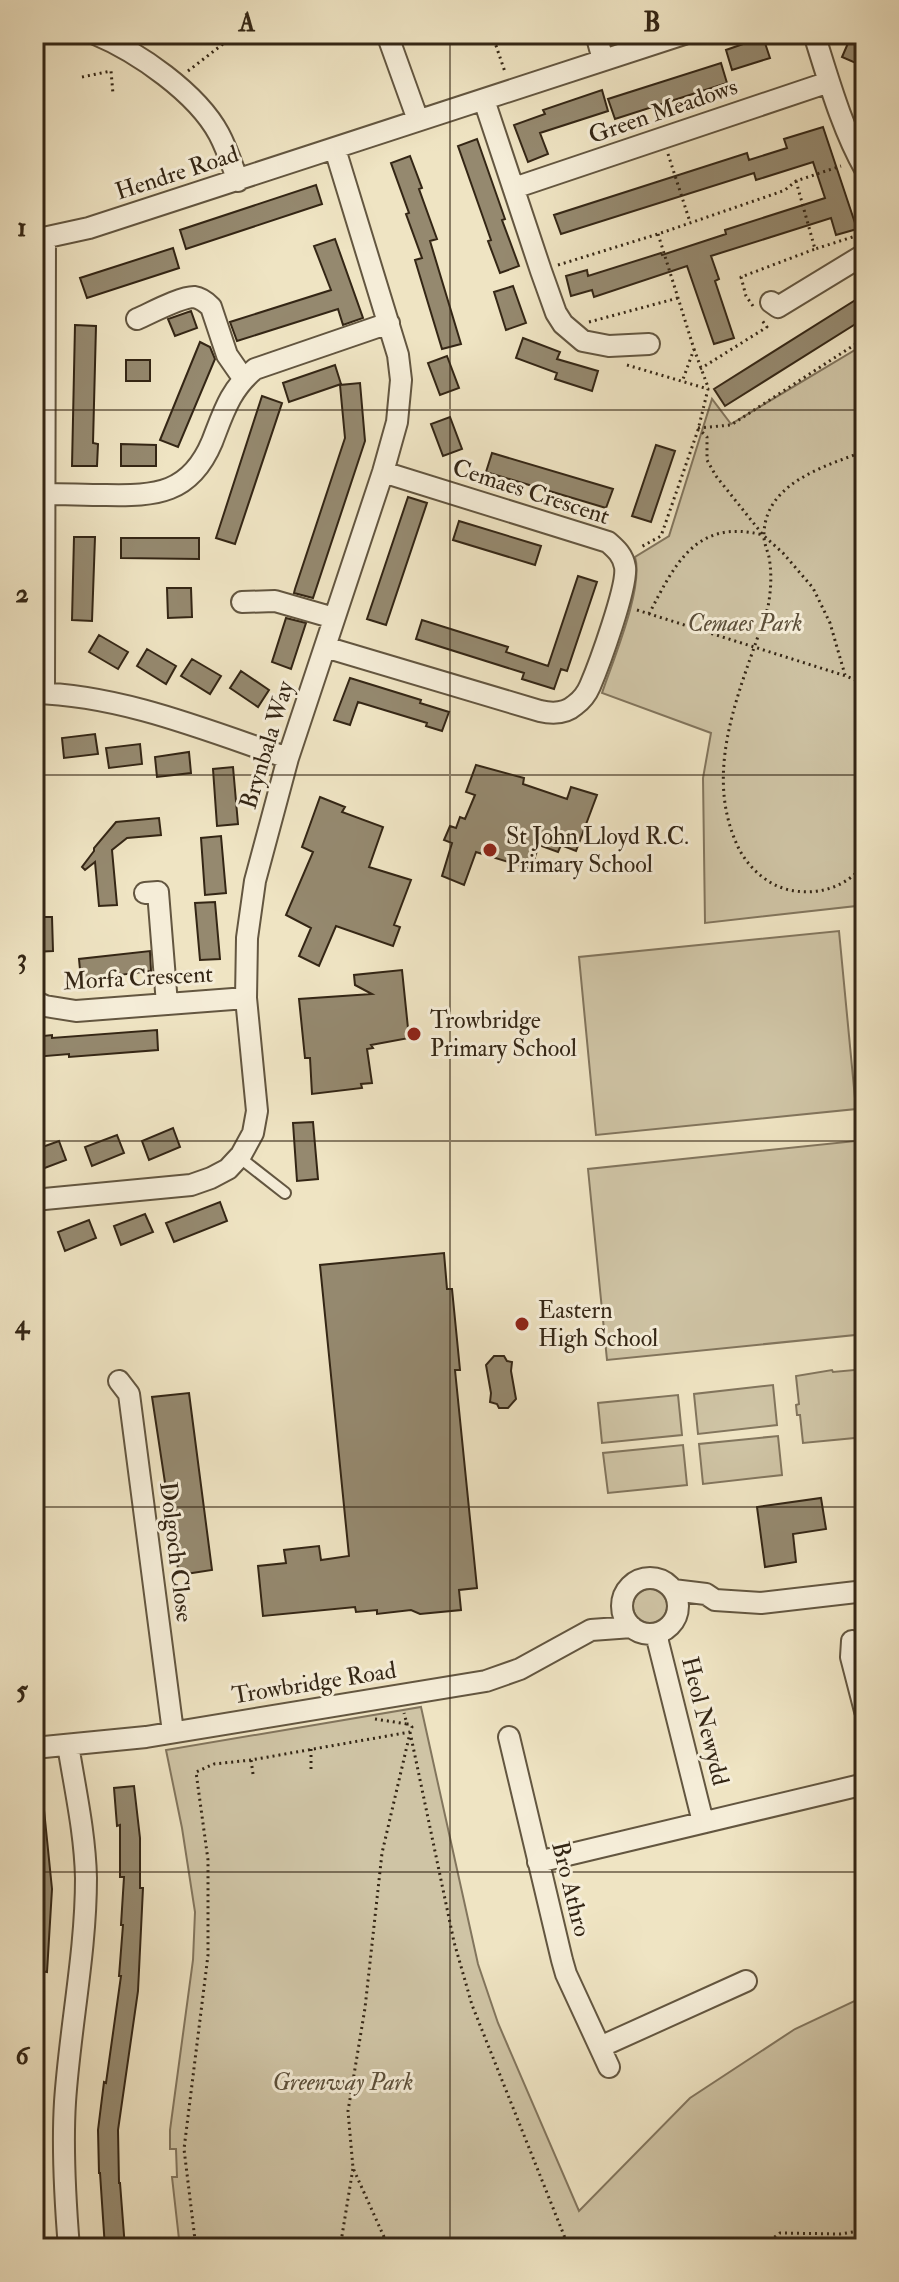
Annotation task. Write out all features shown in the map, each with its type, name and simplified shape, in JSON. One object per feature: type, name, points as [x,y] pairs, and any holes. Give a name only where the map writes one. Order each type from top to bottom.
[{"type":"street","points":[[95,34],[128,52],[172,83],[206,115],[218,133],[238,181]]},
{"type":"street","points":[[387,34],[418,120]]},
{"type":"street","points":[[596,34],[603,60]]},
{"type":"street","name":"Hendre Road","points":[[39,239],[89,228],[238,181],[684,34]]},
{"type":"street","points":[[814,34],[829,82],[862,164]]},
{"type":"street","name":"Green Meadows","points":[[514,188],[829,82]]},
{"type":"street","points":[[484,100],[556,313],[567,328],[583,341],[609,346],[649,344]]},
{"type":"street","name":"Brynbala Way","points":[[239,1157],[253,1133],[257,1111],[246,998],[247,938],[255,881],[288,758],[383,472],[397,422],[401,380],[389,323],[335,149]]},
{"type":"street","points":[[39,239],[44,494],[39,693],[137,709],[288,758]]},
{"type":"street","points":[[771,302],[778,307],[865,254]]},
{"type":"street","points":[[137,319],[187,298],[197,297],[205,301],[211,307],[227,355],[243,378]]},
{"type":"street","points":[[44,494],[144,496],[175,486],[189,477],[201,462],[225,406],[243,378],[272,362],[389,323]]},
{"type":"street","name":"Cemaes Crescent","points":[[325,647],[552,713],[565,711],[583,698],[590,688],[623,588],[625,568],[617,550],[595,537],[383,472]]},
{"type":"street","points":[[242,602],[275,601],[334,618]]},
{"type":"street","points":[[145,893],[158,892],[167,1004]]},
{"type":"street","name":"Morfa Crescent","points":[[34,1001],[76,1011],[246,998]]},
{"type":"street","points":[[34,1200],[191,1185],[228,1169],[239,1157]]},
{"type":"street","name":"Dolgoch Close","points":[[119,1381],[129,1394],[173,1732]]},
{"type":"street","name":"Trowbridge Road","points":[[591,1630],[624,1598],[627,1590],[641,1580],[659,1580],[673,1590],[706,1594],[715,1600],[761,1603],[865,1591]]},
{"type":"street","points":[[673,1590],[678,1607],[676,1615]]},
{"type":"street","points":[[624,1598],[623,1614],[632,1627]]},
{"type":"street","name":"Trowbridge Road","points":[[34,1748],[125,1740],[486,1681],[520,1669],[591,1630],[632,1627],[642,1633],[658,1633],[672,1623],[676,1615],[715,1600]]},
{"type":"street","name":"Heol Newydd","points":[[658,1633],[703,1822]]},
{"type":"street","points":[[852,1641],[851,1657],[865,1711]]},
{"type":"street","name":"Bro Athro","points":[[509,1737],[566,1974],[609,2067]]},
{"type":"street","points":[[68,1745],[80,1813],[86,1878],[82,1966],[64,2129],[69,2248]]},
{"type":"street","name":"Heol Newydd","points":[[538,1862],[865,1784]]},
{"type":"street","points":[[600,2047],[746,1981]]},
{"type":"lane","points":[[239,1157],[285,1193]]},
{"type":"path","points":[[172,83],[236,34]]},
{"type":"path","points":[[492,34],[512,90]]},
{"type":"path","points":[[82,77],[111,71],[113,94]]},
{"type":"path","points":[[663,138],[690,222]]},
{"type":"path","points":[[541,271],[785,190],[796,181],[862,164]]},
{"type":"path","points":[[796,181],[815,249],[865,233]]},
{"type":"path","points":[[622,558],[661,536],[708,389],[658,234]]},
{"type":"path","points":[[567,328],[678,298]]},
{"type":"path","points":[[698,428],[731,425],[865,338]]},
{"type":"path","points":[[682,382],[694,349]]},
{"type":"path","points":[[624,364],[708,389]]},
{"type":"path","points":[[698,428],[707,437],[707,460],[716,476],[763,535],[813,588],[830,623],[846,676]]},
{"type":"path","points":[[865,451],[808,473],[781,493],[768,512],[763,535],[771,572],[768,607],[726,736],[722,766],[725,805],[737,844],[753,869],[778,887],[791,891],[826,890],[851,878],[865,863]]},
{"type":"path","points":[[649,614],[681,557],[693,546],[728,532],[749,531],[763,535]]},
{"type":"path","points":[[630,607],[865,684]]},
{"type":"path","points":[[404,1712],[407,1724]]},
{"type":"path","points":[[340,2248],[353,2168],[348,2111],[365,2008],[382,1853],[412,1727],[410,1724],[366,1718]]},
{"type":"path","points":[[196,2248],[184,2149],[208,1955],[208,1860],[196,1772],[214,1764],[410,1732]]},
{"type":"path","points":[[410,1732],[454,1942],[472,2005],[569,2248]]},
{"type":"path","points":[[311,1749],[311,1770]]},
{"type":"path","points":[[251,1760],[253,1774]]},
{"type":"path","points":[[353,2168],[389,2248]]},
{"type":"path","points":[[760,2248],[780,2233],[840,2234],[865,2230]]},
{"type":"green space","name":"Cemaes Park","points":[[865,344],[865,905],[705,923],[703,778],[711,733],[602,693],[631,605],[637,570],[635,557],[669,536],[712,399],[731,424]]},
{"type":"green space","points":[[839,931],[856,1109],[596,1135],[579,957]]},
{"type":"green space","points":[[865,1140],[865,1334],[607,1360],[588,1169]]},
{"type":"green space","points":[[865,1369],[865,1437],[803,1443],[800,1415],[797,1415],[796,1376]]},
{"type":"green space","points":[[773,1385],[777,1425],[698,1434],[694,1394]]},
{"type":"green space","points":[[678,1395],[682,1435],[602,1443],[598,1403]]},
{"type":"green space","points":[[778,1436],[782,1475],[703,1484],[699,1444]]},
{"type":"green space","points":[[683,1445],[687,1485],[608,1493],[603,1453]]},
{"type":"green space","points":[[650,1589],[662,1594],[667,1606],[662,1618],[650,1623],[638,1618],[633,1606],[638,1594]]},
{"type":"green space","name":"Greenway Park","points":[[421,1707],[478,1964],[498,2023],[579,2211],[690,2098],[795,2029],[865,1996],[865,2248],[180,2248],[172,2177],[177,2177],[176,2149],[170,2149],[170,2130],[193,1960],[195,1912],[166,1750]]},
{"type":"building","points":[[852,34],[865,34],[865,67],[842,57]]},
{"type":"building","points":[[763,37],[770,58],[732,70],[726,50]]},
{"type":"building","points":[[721,63],[727,83],[615,119],[608,99]]},
{"type":"building","points":[[602,90],[608,111],[540,133],[548,154],[528,162],[514,125],[545,114],[543,110]]},
{"type":"building","points":[[823,127],[857,229],[836,235],[831,218],[711,256],[719,279],[715,281],[734,338],[714,344],[687,266],[594,297],[592,290],[571,296],[566,276],[587,270],[588,276],[662,255],[726,234],[725,230],[825,198],[813,162],[756,180],[754,173],[561,234],[554,215],[747,153],[749,160],[787,148],[784,139]]},
{"type":"building","points":[[477,139],[519,266],[500,273],[458,146]]},
{"type":"building","points":[[410,156],[437,239],[430,241],[461,344],[442,349],[415,260],[422,258],[391,163]]},
{"type":"building","points":[[316,185],[322,204],[186,249],[180,230]]},
{"type":"building","points":[[335,239],[363,318],[343,325],[338,309],[237,341],[230,322],[331,290],[314,246]]},
{"type":"building","points":[[173,248],[179,268],[87,298],[80,278]]},
{"type":"building","points":[[513,286],[526,323],[506,330],[494,292]]},
{"type":"building","points":[[865,294],[865,318],[725,406],[714,389]]},
{"type":"building","points":[[191,311],[197,328],[175,336],[168,319]]},
{"type":"building","points":[[75,325],[96,326],[93,443],[98,444],[97,466],[72,466]]},
{"type":"building","points":[[523,338],[560,352],[557,359],[598,371],[592,391],[555,379],[557,373],[516,358]]},
{"type":"building","points":[[200,342],[210,347],[215,359],[178,447],[160,440]]},
{"type":"building","points":[[447,356],[459,388],[440,395],[428,363]]},
{"type":"building","points":[[126,360],[150,360],[150,381],[126,381]]},
{"type":"building","points":[[335,365],[341,384],[289,402],[283,383]]},
{"type":"building","points":[[360,383],[365,441],[313,598],[294,593],[345,438],[340,385]]},
{"type":"building","points":[[262,396],[282,403],[235,544],[216,538]]},
{"type":"building","points":[[450,417],[462,449],[443,456],[431,424]]},
{"type":"building","points":[[121,444],[156,445],[156,466],[121,466]]},
{"type":"building","points":[[656,445],[675,451],[651,522],[632,516]]},
{"type":"building","points":[[492,453],[613,489],[606,508],[486,472]]},
{"type":"building","points":[[408,497],[427,503],[386,625],[367,619]]},
{"type":"building","points":[[459,521],[541,546],[535,565],[453,540]]},
{"type":"building","points":[[74,537],[95,537],[92,621],[72,620]]},
{"type":"building","points":[[121,538],[199,538],[199,559],[121,558]]},
{"type":"building","points":[[578,576],[597,582],[567,671],[561,669],[554,689],[522,679],[524,673],[416,639],[422,620],[508,647],[506,652],[548,666]]},
{"type":"building","points":[[167,588],[191,588],[192,617],[168,618]]},
{"type":"building","points":[[286,618],[306,623],[291,669],[272,662]]},
{"type":"building","points":[[99,635],[128,652],[118,669],[89,652]]},
{"type":"building","points":[[147,649],[176,666],[166,684],[137,666]]},
{"type":"building","points":[[192,659],[221,676],[210,694],[181,676]]},
{"type":"building","points":[[241,671],[269,690],[258,707],[230,688]]},
{"type":"building","points":[[350,678],[449,712],[442,731],[426,726],[427,723],[358,702],[350,725],[334,720]]},
{"type":"building","points":[[95,734],[98,754],[64,758],[62,738]]},
{"type":"building","points":[[140,744],[142,764],[109,768],[106,748]]},
{"type":"building","points":[[189,752],[191,773],[157,777],[155,757]]},
{"type":"building","points":[[476,765],[524,778],[523,784],[567,799],[571,787],[597,795],[576,851],[561,845],[558,852],[539,845],[531,869],[476,852],[464,885],[442,876],[452,843],[444,840],[450,826],[456,828],[460,817],[465,819],[475,795],[466,792]]},
{"type":"building","points":[[233,767],[238,824],[217,826],[213,769]]},
{"type":"building","points":[[320,797],[345,807],[342,812],[383,827],[369,867],[411,880],[394,925],[400,927],[393,946],[336,926],[319,966],[299,956],[311,928],[286,915],[313,852],[302,847]]},
{"type":"building","points":[[159,818],[161,835],[127,838],[112,850],[117,905],[99,906],[95,862],[85,870],[82,867],[94,848],[116,822]]},
{"type":"building","points":[[221,836],[226,893],[205,895],[201,838]]},
{"type":"building","points":[[215,902],[220,959],[200,960],[195,903]]},
{"type":"building","points":[[34,917],[52,917],[53,951],[34,952]]},
{"type":"building","points":[[150,951],[151,971],[81,980],[79,959]]},
{"type":"building","points":[[402,970],[409,1038],[371,1045],[373,1048],[367,1049],[372,1083],[361,1084],[362,1088],[312,1094],[310,1058],[305,1058],[299,999],[372,994],[355,985],[354,975]]},
{"type":"building","points":[[157,1030],[158,1050],[34,1057],[34,1037]]},
{"type":"building","points":[[313,1122],[318,1179],[297,1181],[293,1123]]},
{"type":"building","points":[[173,1128],[180,1147],[149,1160],[142,1141]]},
{"type":"building","points":[[117,1135],[124,1153],[92,1166],[85,1147]]},
{"type":"building","points":[[59,1141],[66,1160],[34,1172],[34,1150]]},
{"type":"building","points":[[220,1202],[227,1221],[174,1242],[166,1223]]},
{"type":"building","points":[[145,1214],[153,1232],[121,1245],[114,1226]]},
{"type":"building","points":[[89,1220],[96,1238],[65,1251],[58,1232]]},
{"type":"building","points":[[444,1253],[447,1289],[452,1289],[460,1370],[455,1370],[477,1588],[459,1590],[461,1610],[377,1614],[377,1610],[356,1612],[355,1607],[263,1616],[258,1566],[286,1563],[284,1550],[319,1546],[321,1560],[349,1556],[320,1265]]},
{"type":"building","points":[[494,1356],[504,1356],[512,1362],[516,1399],[508,1408],[499,1408],[490,1402],[486,1365]]},
{"type":"building","points":[[189,1393],[212,1570],[179,1575],[152,1397]]},
{"type":"building","points":[[821,1498],[826,1529],[793,1534],[796,1562],[765,1567],[757,1507]]},
{"type":"building","points":[[134,1786],[140,1838],[140,1888],[143,1888],[138,1991],[118,2130],[125,2248],[105,2248],[98,2130],[121,1976],[124,1877],[120,1877],[120,1825],[117,1826],[114,1788]]},
{"type":"building","points":[[43,1800],[52,1889],[47,1972],[34,1970],[34,1801]]},
{"type":"place","name":"St John Lloyd R.C. Primary School","points":[[490,850]]},
{"type":"place","name":"Trowbridge Primary School","points":[[414,1034]]},
{"type":"place","name":"Eastern High School","points":[[522,1324]]}]
